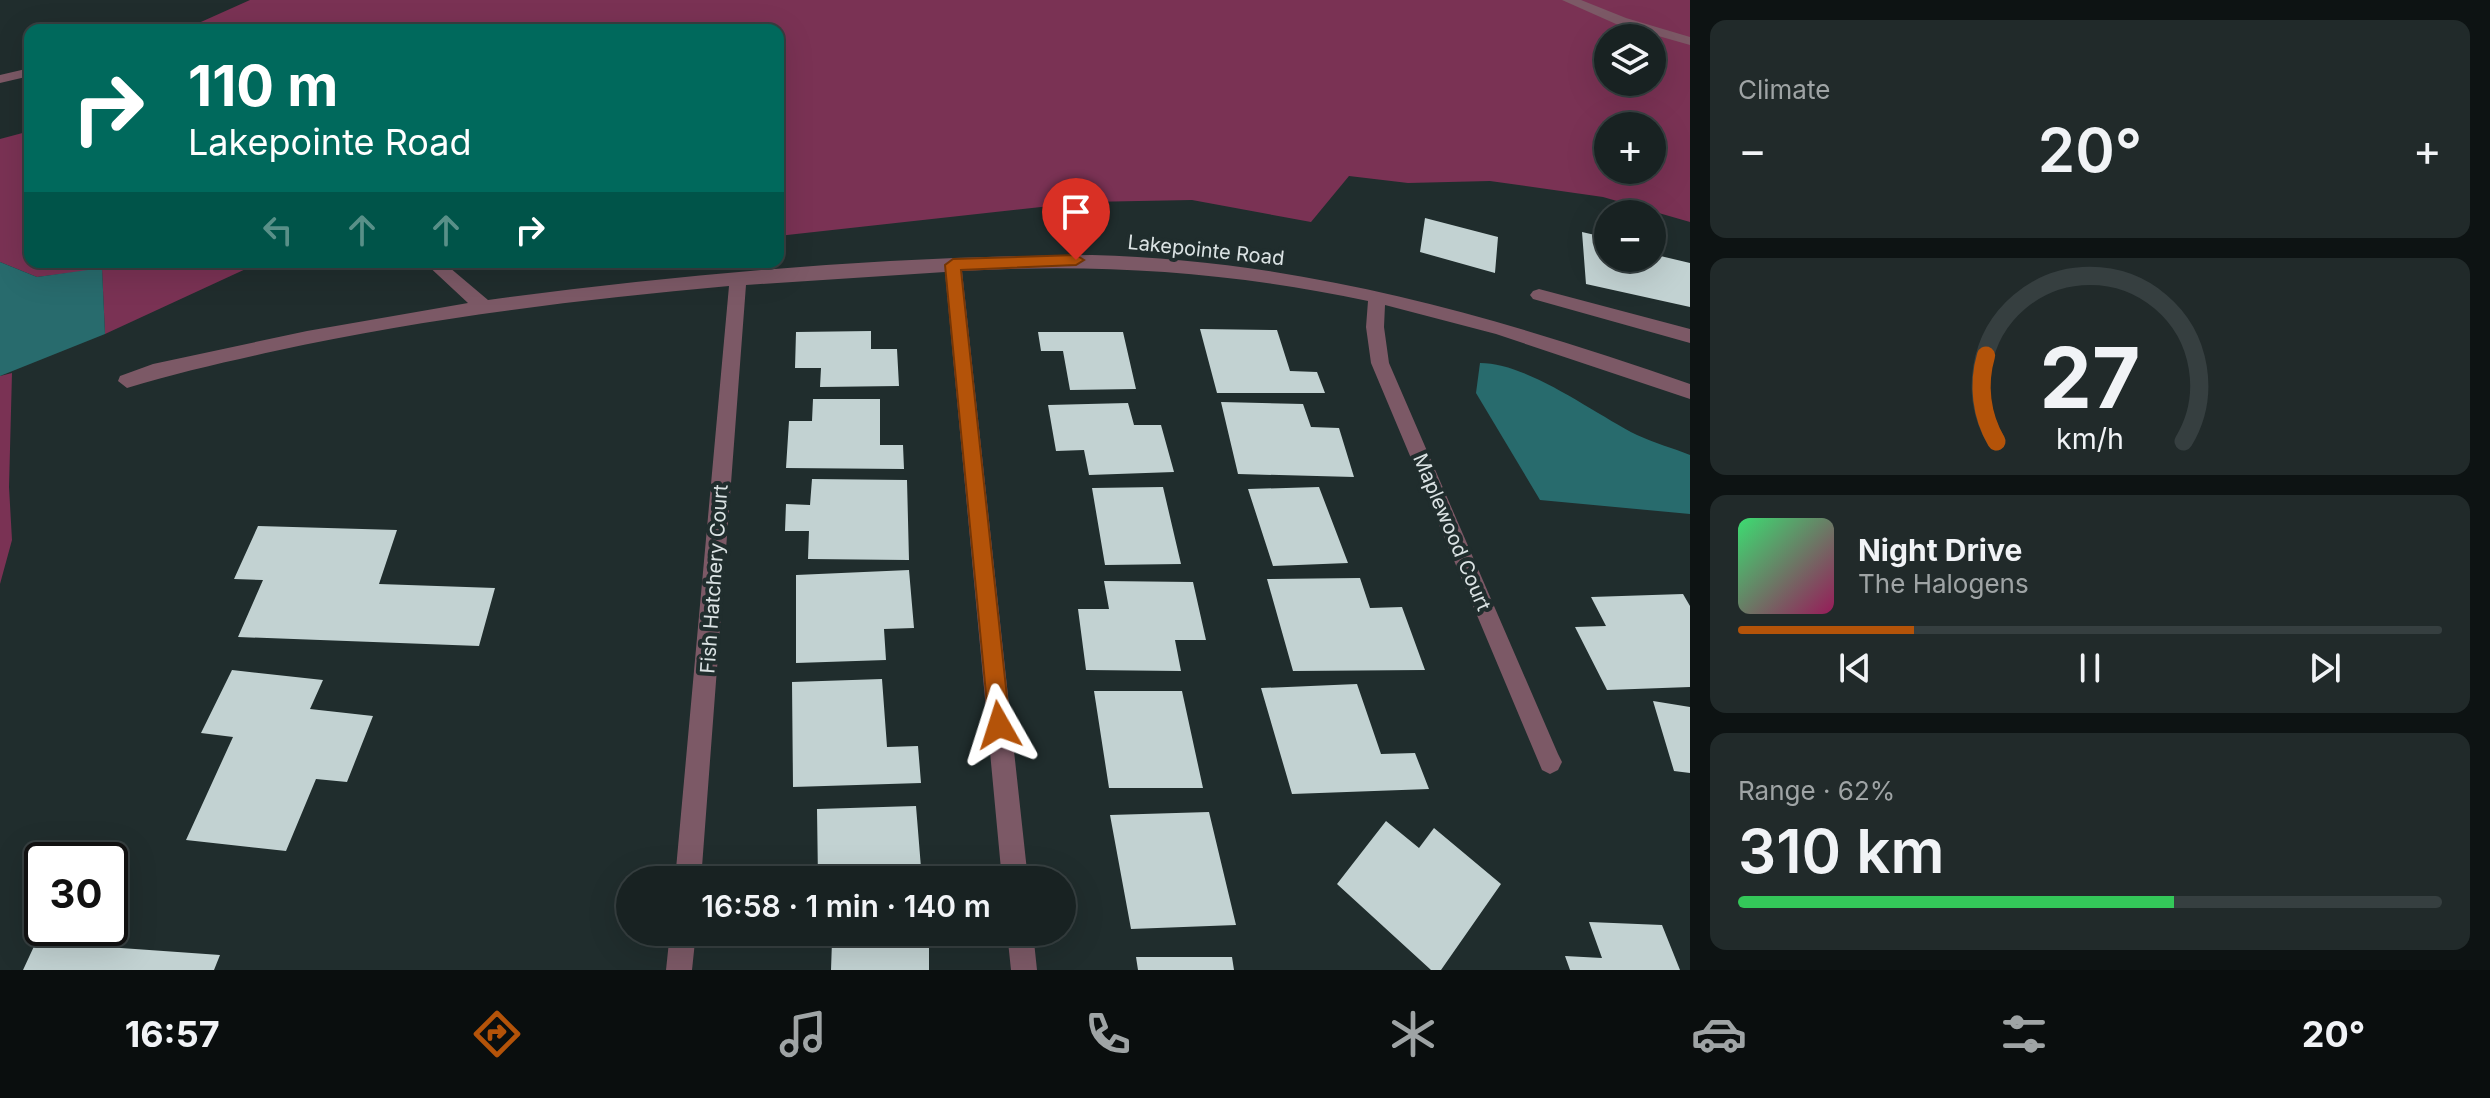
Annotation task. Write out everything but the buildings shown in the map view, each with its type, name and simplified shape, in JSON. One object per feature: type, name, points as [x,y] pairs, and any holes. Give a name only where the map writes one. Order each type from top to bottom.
[{"type":"street","points":[[1569,0],[1621,21],[1690,41]]},
{"type":"street","points":[[0,79],[24,73]]},
{"type":"street","name":"Lakepointe Road","points":[[485,307],[738,278],[1076,260],[1166,264],[1234,271],[1377,297],[1533,336],[1690,392]]},
{"type":"street","points":[[953,265],[1014,866]]},
{"type":"street","points":[[439,268],[485,307]]},
{"type":"street","name":"Fish Hatchery Court","points":[[689,866],[738,278]]},
{"type":"street","points":[[1539,295],[1690,336]]},
{"type":"street","name":"Maplewood Court","points":[[1377,297],[1375,327],[1380,363],[1550,762]]},
{"type":"street","points":[[127,381],[153,371],[329,333],[485,307]]},
{"type":"street","points":[[679,970],[682,946]]},
{"type":"street","points":[[1021,946],[1024,970]]},
{"type":"shaded area","points":[[250,0],[1690,0],[1690,222],[1666,215],[1666,200],[1613,200],[1490,181],[1408,183],[1349,176],[1311,222],[1192,200],[1087,202],[784,235],[784,24],[196,24]]},
{"type":"shaded area","points":[[24,133],[24,268],[248,268],[105,334],[102,269],[37,277],[0,262],[0,139]]},
{"type":"shaded area","points":[[12,373],[9,487],[12,540],[0,584],[0,376]]},
{"type":"water","points":[[0,262],[37,277],[102,268],[105,334],[0,376]]},
{"type":"water","points":[[1480,363],[1519,371],[1637,435],[1690,455],[1690,514],[1540,500],[1476,393]]},
{"type":"route","points":[[999,725],[953,265],[1076,260]]}]
